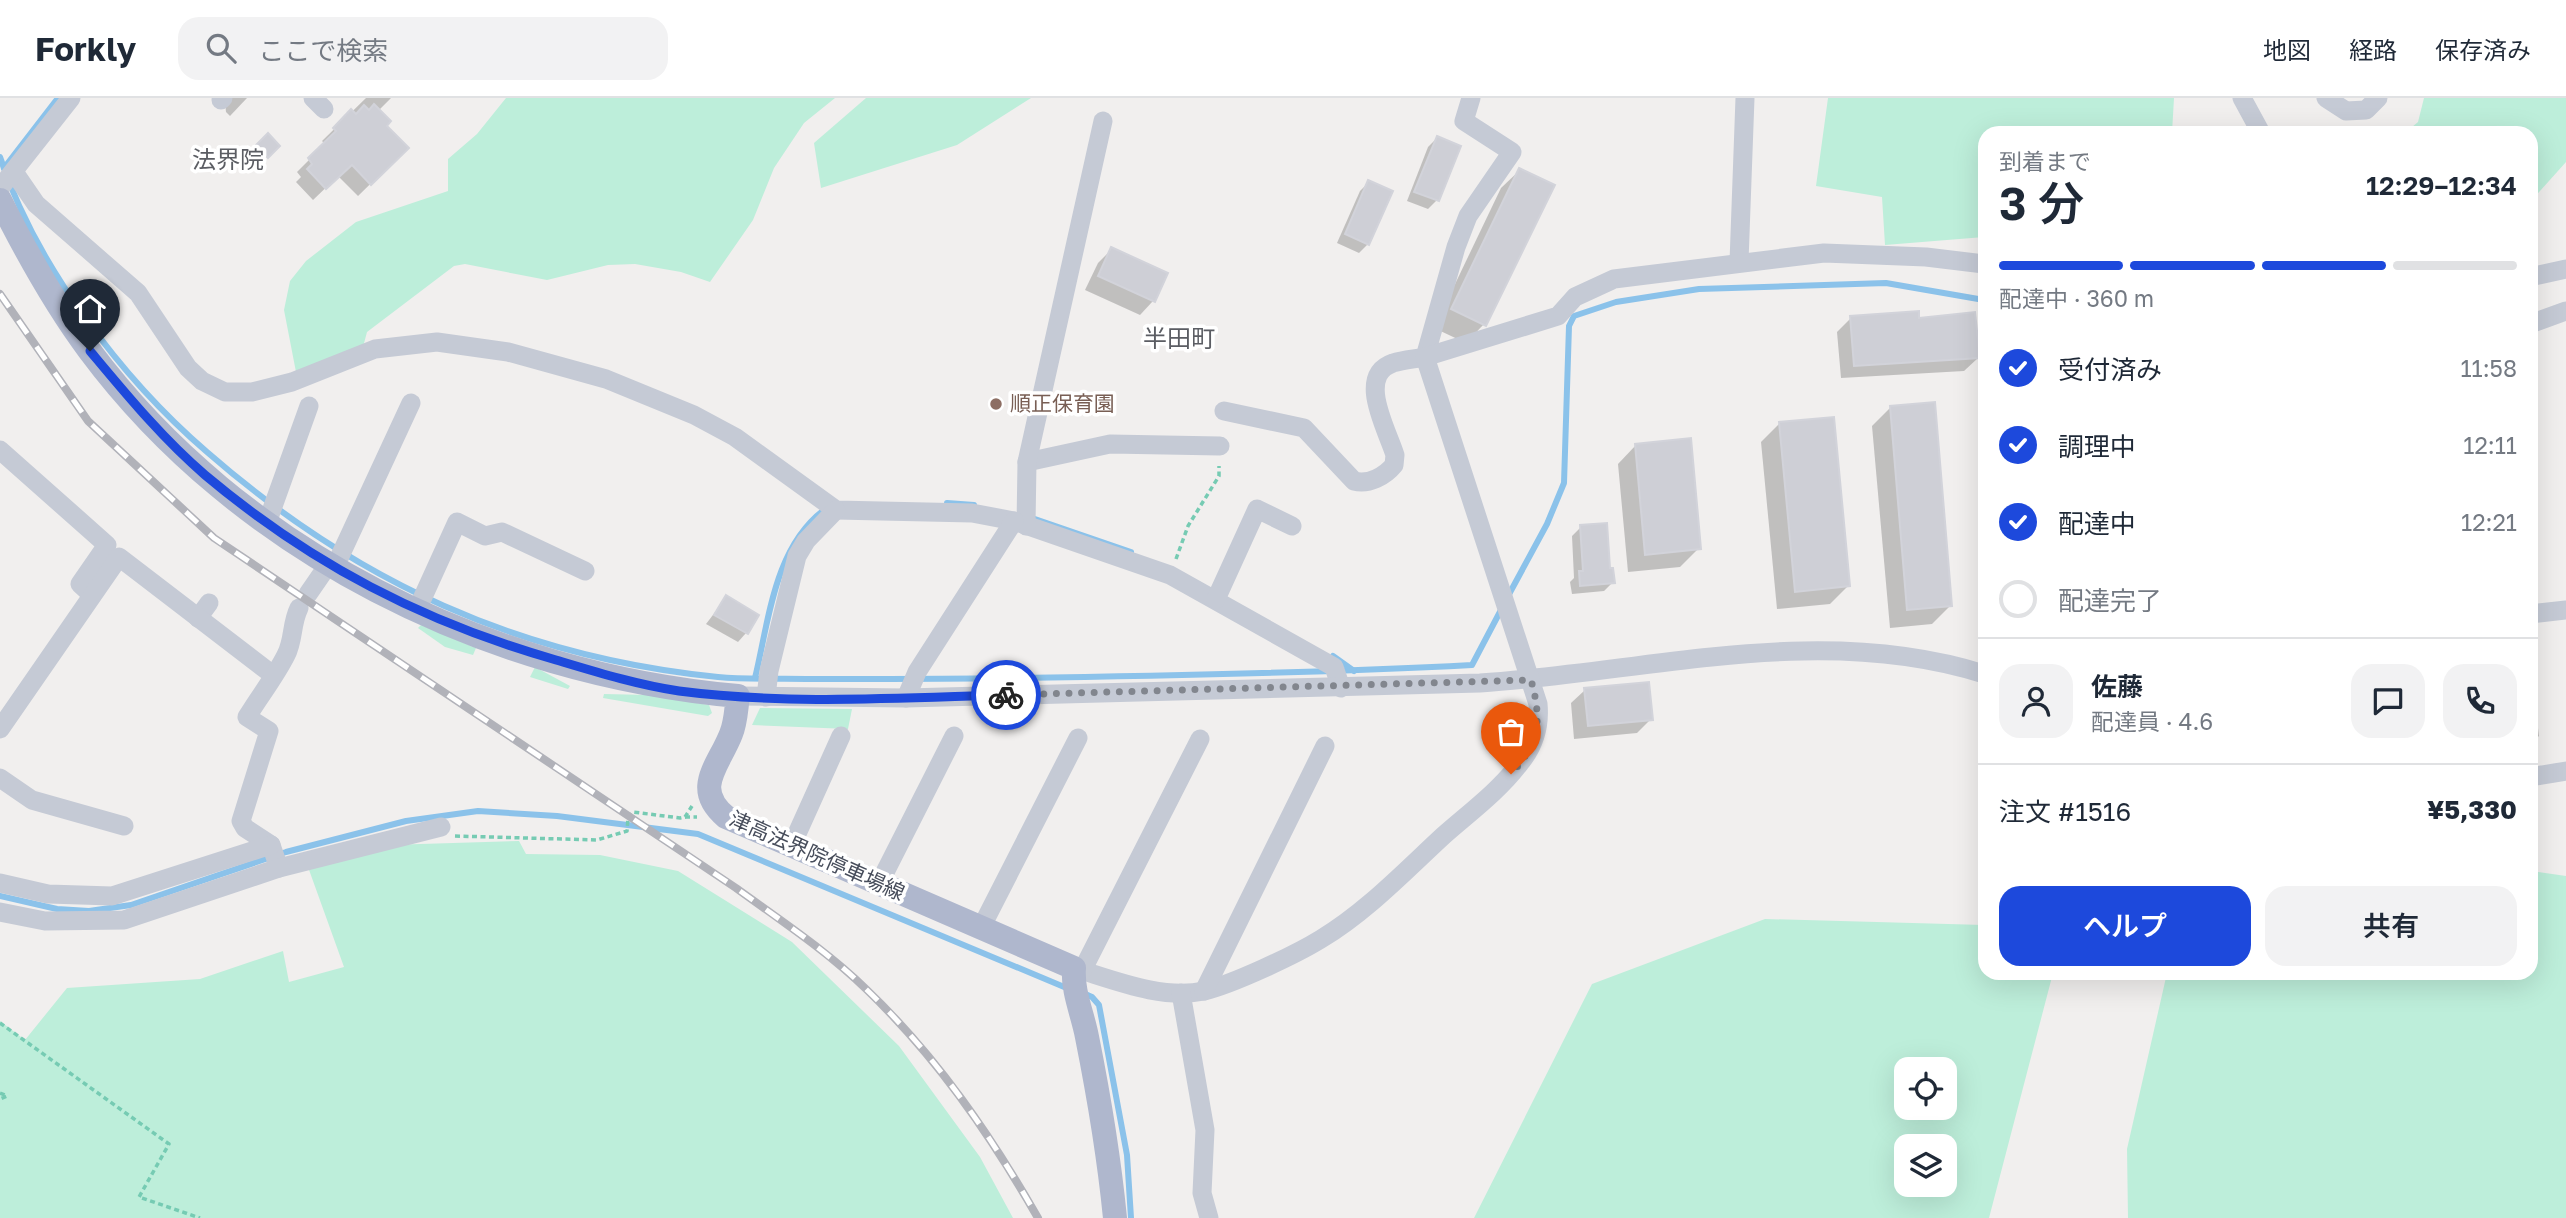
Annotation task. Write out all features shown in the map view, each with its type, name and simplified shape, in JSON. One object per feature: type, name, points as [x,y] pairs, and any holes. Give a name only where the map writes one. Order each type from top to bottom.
[{"type":"main road","points":[[6,184],[39,276],[90,351],[149,420],[204,474],[270,513],[336,560],[421,601],[460,630],[606,675],[677,691],[738,696],[731,733],[709,780],[708,789]]},
{"type":"main road","name":"津高法界院停車場線","points":[[708,789],[710,800],[726,817],[981,928],[1076,973]]},
{"type":"main road","points":[[1076,973],[1109,1159],[1115,1218]]},
{"type":"street","points":[[71,98],[6,184],[36,204],[138,293],[188,368],[202,381],[225,392],[252,391],[292,382],[375,349],[438,342],[508,352],[606,379],[694,415],[735,437],[831,507],[972,513],[1023,519],[1147,565],[1218,594],[1339,677]]},
{"type":"street","points":[[1200,739],[1076,973],[1152,990],[1181,993],[1205,991],[1277,962],[1321,939],[1360,911],[1501,784],[1531,746],[1539,719],[1531,680],[1425,357],[1456,247],[1468,216],[1512,152],[1464,121],[1471,98]]},
{"type":"street","points":[[1739,262],[1745,98]]},
{"type":"street","points":[[2242,98],[2257,126]]},
{"type":"street","points":[[2326,98],[2346,111],[2366,110],[2378,98]]},
{"type":"street","points":[[911,685],[1023,519],[1027,462],[1103,121]]},
{"type":"street","points":[[1224,411],[1304,428],[1346,474],[1362,483],[1389,471],[1395,460],[1373,388],[1376,375],[1391,364],[1425,357],[1558,316],[1575,298],[1614,279],[1824,253],[1926,257],[1978,263]]},
{"type":"street","points":[[2538,275],[2566,270]]},
{"type":"street","points":[[2538,321],[2566,311]]},
{"type":"street","points":[[275,856],[241,821],[268,731],[247,717],[286,655],[292,638],[293,620],[304,601],[336,560],[411,403]]},
{"type":"street","points":[[270,513],[309,406]]},
{"type":"street","points":[[1027,462],[1110,444],[1220,446]]},
{"type":"street","points":[[0,450],[107,545],[79,584],[92,595]]},
{"type":"street","points":[[767,684],[797,556],[831,507]]},
{"type":"street","points":[[1218,594],[1257,509],[1293,526]]},
{"type":"street","points":[[421,601],[457,522],[485,536],[502,532],[585,571]]},
{"type":"street","points":[[0,729],[119,557],[203,610],[274,675]]},
{"type":"street","points":[[2538,613],[2566,610]]},
{"type":"street","points":[[738,696],[767,684],[911,685],[1339,677],[1531,680],[1703,657],[1803,650],[1939,660],[1978,672]]},
{"type":"street","points":[[791,847],[841,736]]},
{"type":"street","points":[[879,884],[954,736]]},
{"type":"street","points":[[981,928],[1078,737]]},
{"type":"street","points":[[1205,991],[1325,746]]},
{"type":"street","points":[[2538,776],[2566,771]]},
{"type":"street","points":[[0,778],[32,800],[124,826]]},
{"type":"street","points":[[0,912],[112,896],[173,878],[275,856],[441,827]]},
{"type":"street","points":[[0,883],[47,907],[124,920],[180,901],[275,856]]},
{"type":"street","points":[[173,878],[180,901]]},
{"type":"street","points":[[1181,993],[1205,1130],[1202,1193],[1209,1218]]},
{"type":"path","points":[[1174,563],[1188,526],[1219,477],[1220,446]]},
{"type":"path","points":[[441,827],[458,838],[597,841],[627,831],[628,818],[633,812],[685,817],[708,789]]},
{"type":"path","points":[[0,1023],[169,1144],[139,1197],[200,1218]]},
{"type":"path","points":[[0,1094],[7,1096],[0,1099]]},
{"type":"green space","points":[[506,98],[835,98],[804,123],[774,168],[753,220],[710,282],[681,272],[635,264],[608,265],[547,280],[465,264],[454,266],[367,332],[363,347],[296,372],[284,310],[290,281],[306,261],[356,222],[448,191],[448,159],[477,134]]},
{"type":"green space","points":[[866,98],[1031,98],[957,145],[821,188],[814,143]]},
{"type":"green space","points":[[1828,98],[2174,98],[2172,126],[1978,126],[1978,237],[1885,245],[1882,197],[1816,186]]},
{"type":"green space","points":[[2424,98],[2566,98],[2566,162],[2538,193],[2538,126],[2413,126],[2418,122]]},
{"type":"green space","points":[[421,625],[476,648],[473,655],[445,647],[418,628]]},
{"type":"green space","points":[[535,667],[570,686],[568,689],[530,677]]},
{"type":"green space","points":[[604,694],[648,695],[709,705],[712,713],[708,716],[603,698]]},
{"type":"green space","points":[[760,708],[852,709],[848,729],[752,725]]},
{"type":"green space","points":[[519,841],[526,854],[600,855],[678,871],[792,942],[899,1046],[980,1157],[1013,1218],[0,1218],[0,1021],[25,1040],[67,988],[200,979],[283,951],[289,982],[344,967],[308,867],[388,845]]},
{"type":"green space","points":[[2538,872],[2566,876],[2566,1218],[2128,1218],[2127,1149],[2165,980],[2538,980]]},
{"type":"green space","points":[[1765,919],[1978,925],[1978,980],[2051,980],[1989,1218],[1474,1218],[1592,984]]},
{"type":"building","points":[[374,104],[391,121],[387,126],[409,148],[371,185],[352,165],[326,189],[307,169],[312,164],[308,158],[336,131],[333,128],[351,109],[356,114],[364,105],[369,110]]},
{"type":"building","points":[[268,133],[280,146],[268,158],[256,145]]},
{"type":"building","points":[[1437,136],[1461,146],[1439,201],[1414,192]]},
{"type":"building","points":[[1519,168],[1555,185],[1486,326],[1451,309]]},
{"type":"building","points":[[1368,180],[1393,191],[1369,245],[1345,234]]},
{"type":"building","points":[[1111,247],[1168,273],[1155,302],[1098,276]]},
{"type":"building","points":[[1919,311],[1919,318],[1975,312],[1978,358],[1854,366],[1850,316]]},
{"type":"building","points":[[1935,402],[1952,606],[1907,610],[1890,406]]},
{"type":"building","points":[[1834,417],[1850,586],[1795,592],[1779,422]]},
{"type":"building","points":[[1691,438],[1701,549],[1645,555],[1635,444]]},
{"type":"building","points":[[1607,523],[1610,568],[1613,568],[1615,583],[1580,586],[1579,571],[1583,571],[1580,525]]},
{"type":"building","points":[[726,595],[759,615],[748,634],[714,615]]},
{"type":"building","points":[[1649,682],[1653,720],[1588,726],[1584,688]]},
{"type":"waterway","points":[[4,168],[58,98]]},
{"type":"waterway","points":[[0,157],[35,238],[85,317],[113,355],[144,390],[207,452],[264,498],[322,539],[382,575],[444,606],[508,631],[575,652],[645,667],[752,679],[1071,677],[1415,668],[1472,665],[1502,608]]},
{"type":"waterway","points":[[1507,598],[1547,524],[1564,483],[1569,326],[1574,316],[1616,302],[1699,289],[1886,283],[1978,299]]},
{"type":"waterway","points":[[947,503],[974,505]]},
{"type":"waterway","points":[[755,678],[770,609],[784,565],[807,526],[824,510]]},
{"type":"waterway","points":[[1032,518],[1131,552]]},
{"type":"waterway","points":[[1333,656],[1354,671]]},
{"type":"waterway","points":[[0,896],[57,909],[89,911],[131,905],[286,852],[406,821],[478,811],[557,816],[698,834],[1069,989]]},
{"type":"waterway","points":[[1083,993],[1092,997],[1099,1005],[1127,1155],[1131,1218]]},
{"type":"railway","points":[[0,294],[88,421],[214,538],[736,888],[803,936],[851,975],[892,1015],[939,1069],[1001,1156],[1038,1218]]},
{"type":"way so far","points":[[1006,695],[1341,688],[1531,680],[1539,719],[1531,746],[1511,774]]},
{"type":"place","name":"順正保育園","points":[[996,404]]},
{"type":"district","name":"法界院","points":[[228,160]]},
{"type":"district","name":"半田町","points":[[1179,339]]},
{"type":"route","points":[[90,351],[149,420],[204,474],[267,523],[334,569],[395,601],[460,630],[606,675],[677,691],[766,697],[906,698],[1006,695]]}]
